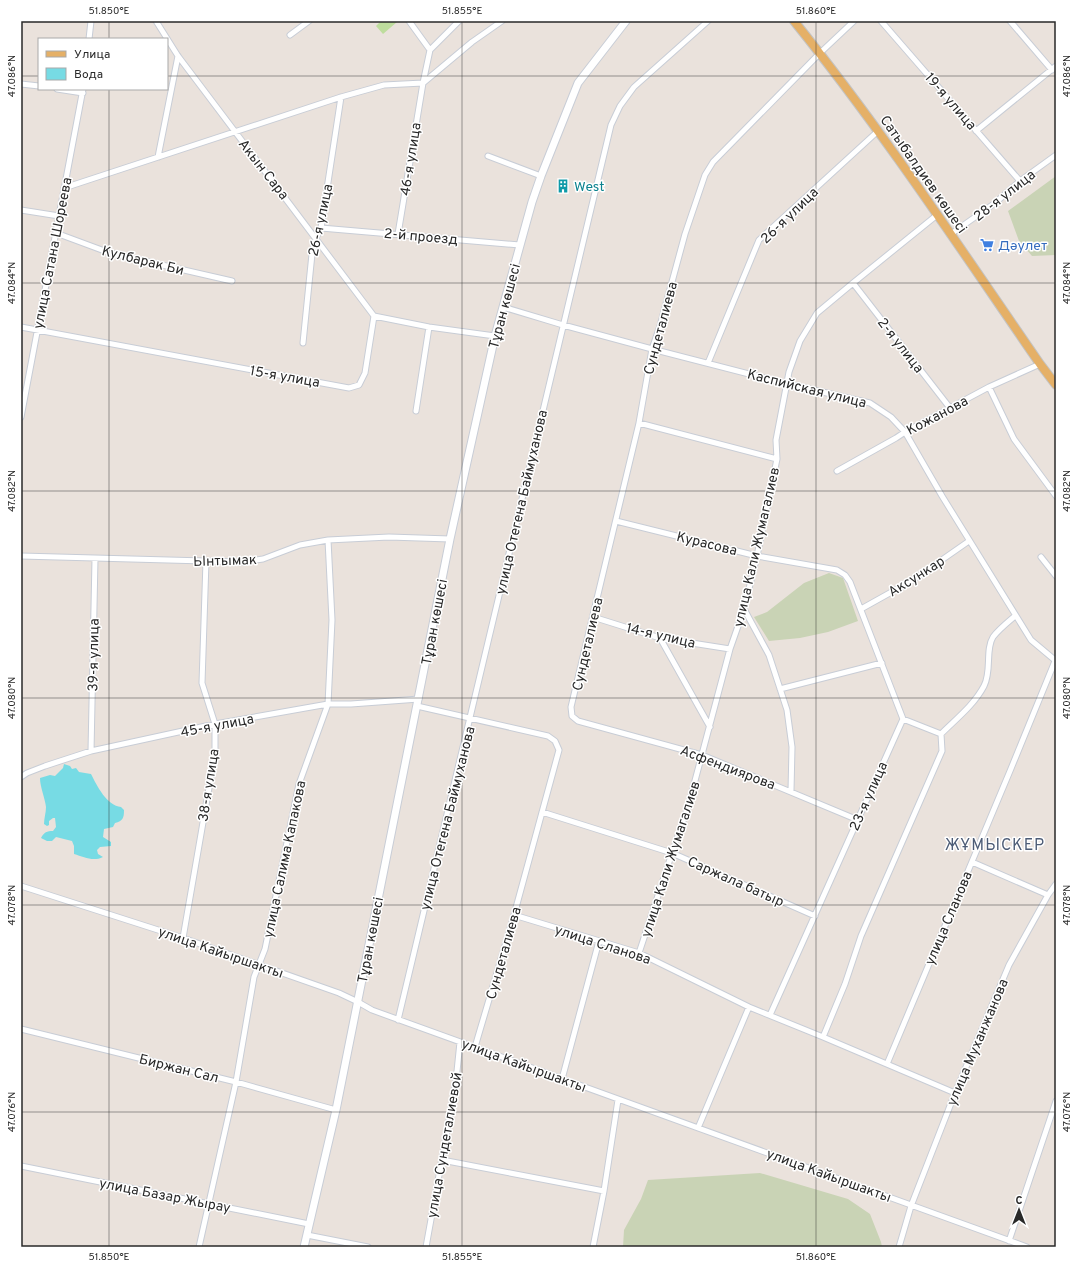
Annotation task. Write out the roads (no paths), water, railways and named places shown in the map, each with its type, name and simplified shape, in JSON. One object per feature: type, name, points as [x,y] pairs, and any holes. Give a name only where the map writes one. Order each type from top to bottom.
[{"type":"main road","name":"Сатыбалдиев көшесі","points":[[794,21],[878,131],[1040,364],[1056,384]]},
{"type":"street","points":[[89,38],[91,21]]},
{"type":"street","name":"Акын Сара","points":[[157,21],[167,38]]},
{"type":"street","points":[[290,36],[309,21]]},
{"type":"street","points":[[409,21],[430,50],[459,21]]},
{"type":"street","points":[[64,188],[341,97],[384,85],[423,83],[472,42],[502,21]]},
{"type":"street","name":"Тұран көшесі","points":[[304,1247],[336,1110],[450,539],[495,336],[541,176],[578,83],[626,21]]},
{"type":"street","name":"улица Отегена Баймуханова","points":[[398,1020],[611,125],[620,106],[634,87],[708,21]]},
{"type":"street","name":"Сундеталиева","points":[[572,716],[571,707],[639,423],[652,349],[660,326],[685,234],[705,174],[713,162],[854,21]]},
{"type":"street","name":"19-я улица","points":[[881,21],[1020,181]]},
{"type":"street","points":[[1010,21],[1052,70]]},
{"type":"street","name":"Акын Сара","points":[[168,39],[178,56],[374,316]]},
{"type":"street","name":"46-я улица","points":[[398,234],[423,83],[430,50]]},
{"type":"street","points":[[158,157],[178,56]]},
{"type":"street","points":[[976,131],[1056,66]]},
{"type":"street","points":[[21,84],[38,86]]},
{"type":"street","points":[[70,90],[83,91]]},
{"type":"street","name":"улица Сатана Шореева","points":[[21,417],[83,91]]},
{"type":"street","name":"26-я улица","points":[[303,343],[312,254],[316,238],[321,228],[341,97]]},
{"type":"street","name":"26-я улица","points":[[708,363],[759,240],[878,131]]},
{"type":"street","name":"28-я улица","points":[[951,234],[995,203],[1020,181],[1056,155]]},
{"type":"street","points":[[488,156],[541,176]]},
{"type":"street","points":[[21,210],[59,216]]},
{"type":"street","name":"улица Кали Жумагалиев","points":[[639,953],[688,808],[730,649],[744,609],[757,556],[777,459],[776,440],[788,384],[789,372],[800,341],[818,314],[853,283],[937,215]]},
{"type":"street","name":"2-й проезд","points":[[321,228],[520,245]]},
{"type":"street","name":"Кулбарак Би","points":[[56,233],[110,253],[232,281]]},
{"type":"street","name":"2-я улица","points":[[853,283],[950,408]]},
{"type":"street","name":"Каспийская улица","points":[[503,307],[652,349],[788,384],[870,403],[891,417],[905,432],[969,541],[1031,640],[1055,661]]},
{"type":"street","points":[[374,316],[429,327],[495,336]]},
{"type":"street","name":"15-я улица","points":[[21,327],[349,388],[359,385],[365,373],[374,316]]},
{"type":"street","points":[[416,411],[429,327]]},
{"type":"street","name":"Кожанова","points":[[837,471],[905,432],[989,387],[1040,364]]},
{"type":"street","points":[[989,387],[1014,439],[1056,496]]},
{"type":"street","points":[[639,423],[777,459]]},
{"type":"street","name":"Курасова","points":[[616,521],[757,556],[837,570],[845,575],[850,582],[861,609]]},
{"type":"street","name":"Ынтымак","points":[[21,556],[242,562],[263,559],[300,545],[328,540],[389,537],[450,539]]},
{"type":"street","name":"улица Салима Капакова","points":[[199,1247],[236,1082],[254,977],[265,949],[300,784],[328,704],[332,620],[328,540]]},
{"type":"street","name":"Аксункар","points":[[861,609],[913,580],[969,541]]},
{"type":"street","points":[[1040,557],[1056,576]]},
{"type":"street","name":"39-я улица","points":[[91,751],[95,559]]},
{"type":"street","name":"38-я улица","points":[[183,938],[215,753],[215,724],[202,683],[206,561]]},
{"type":"street","points":[[744,609],[769,655],[787,710],[792,747],[790,791]]},
{"type":"street","points":[[861,609],[903,719],[941,734]]},
{"type":"street","points":[[823,1037],[845,984],[861,936],[942,751],[941,734],[967,709],[985,685],[989,671],[992,638],[1016,616]]},
{"type":"street","name":"14-я улица","points":[[593,617],[660,638],[730,649]]},
{"type":"street","points":[[660,638],[710,727]]},
{"type":"street","name":"улица Сланова","points":[[887,1064],[1055,661]]},
{"type":"street","points":[[780,690],[882,663]]},
{"type":"street","name":"Сундеталиева","points":[[418,702],[471,718],[548,736],[555,741],[559,750],[514,915],[475,1047]]},
{"type":"street","name":"45-я улица","points":[[21,777],[44,766],[91,751],[215,724],[328,704],[418,702]]},
{"type":"street","name":"Асфендиярова","points":[[572,716],[578,721],[702,754],[858,820]]},
{"type":"street","name":"23-я улица","points":[[770,1015],[903,719]]},
{"type":"street","name":"Саржала батыр","points":[[542,812],[672,853],[814,916]]},
{"type":"street","points":[[972,862],[1048,895]]},
{"type":"street","name":"улица Муханжанова","points":[[899,1247],[912,1206],[955,1093],[1009,966],[1048,895],[1056,884]]},
{"type":"street","name":"улица Кайыршакты","points":[[21,886],[183,938],[339,993],[372,1010],[398,1020],[1027,1247]]},
{"type":"street","name":"улица Сланова","points":[[514,915],[639,953],[749,1007],[955,1093]]},
{"type":"street","points":[[562,1080],[599,941]]},
{"type":"street","points":[[698,1128],[749,1007]]},
{"type":"street","name":"Биржан Сал","points":[[21,1029],[236,1082],[336,1110]]},
{"type":"street","name":"улица Сундеталиевой","points":[[426,1247],[456,1081],[460,1042]]},
{"type":"street","points":[[593,1247],[604,1191],[618,1100]]},
{"type":"street","points":[[1009,1241],[1056,1101]]},
{"type":"street","points":[[442,1160],[604,1191]]},
{"type":"street","name":"улица Базар Жырау","points":[[21,1166],[309,1224]]},
{"type":"street","points":[[307,1235],[368,1247]]},
{"type":"water","points":[[64,764],[70,766],[72,769],[76,768],[79,772],[91,774],[103,795],[111,803],[121,807],[124,810],[123,817],[120,821],[115,823],[113,827],[104,829],[103,837],[111,842],[111,846],[100,847],[97,850],[98,854],[103,857],[96,859],[85,858],[74,854],[74,846],[72,841],[56,837],[52,841],[47,841],[41,838],[45,833],[53,831],[56,827],[55,818],[49,821],[49,825],[47,826],[44,824],[46,807],[40,778],[50,775],[55,776],[63,768]]},
{"type":"place","name":"West","points":[[563,186]]},
{"type":"place","name":"Дәулет","points":[[987,245]]},
{"type":"district","name":"ЖҰМЫСКЕР","points":[[995,844]]}]
